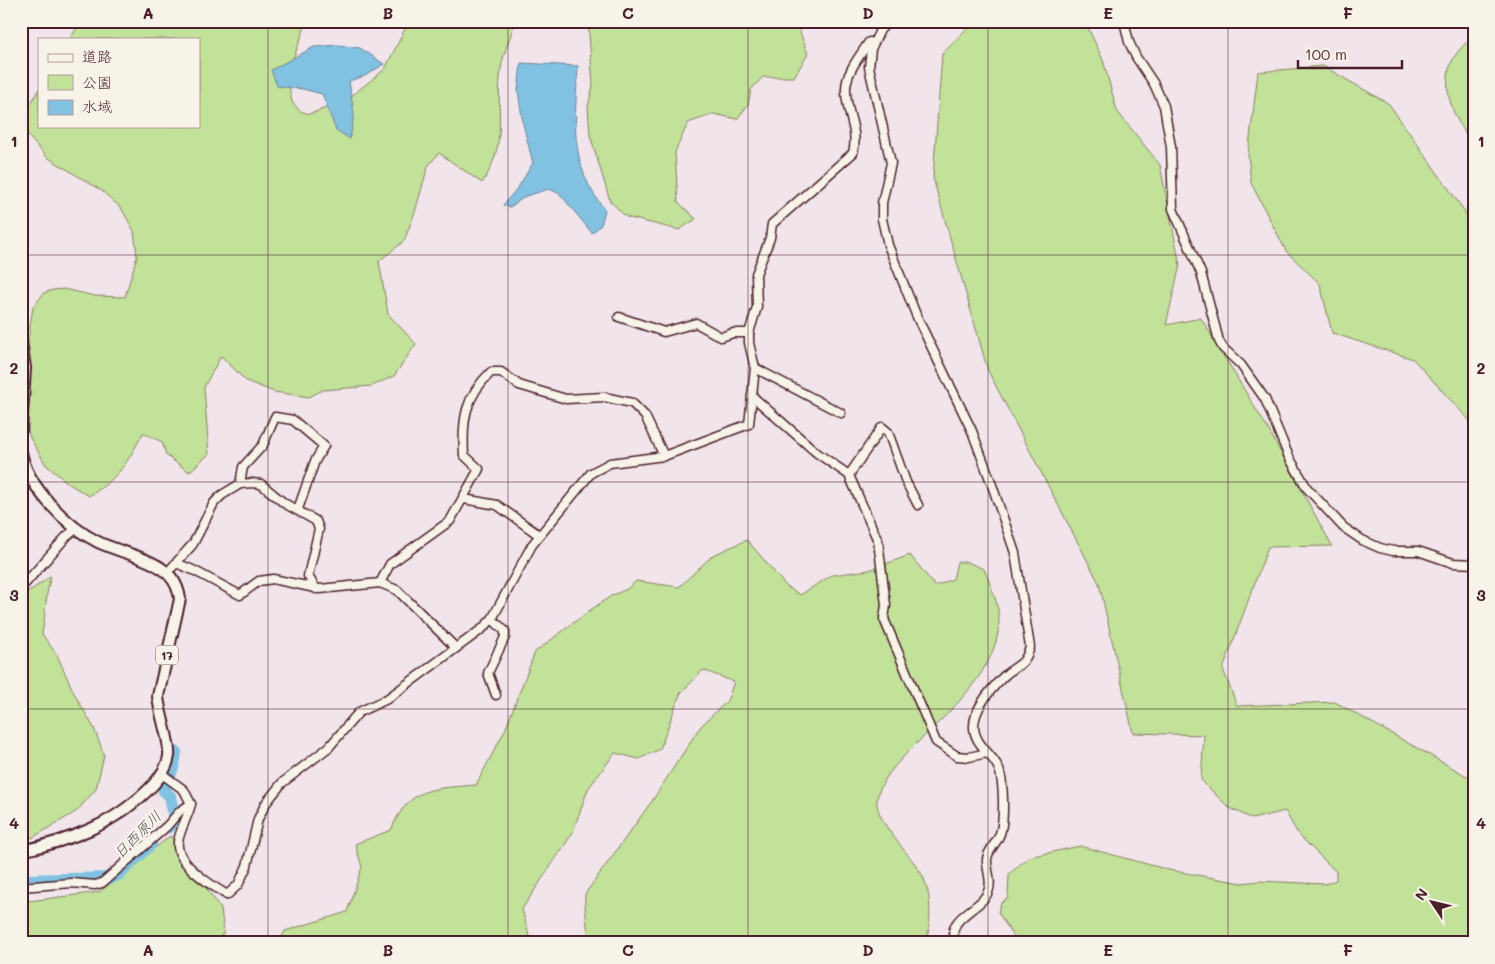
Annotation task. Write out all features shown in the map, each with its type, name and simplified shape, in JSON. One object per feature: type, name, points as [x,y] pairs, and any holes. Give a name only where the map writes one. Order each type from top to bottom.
[{"type":"main road","points":[[21,341],[25,368],[21,430]]},
{"type":"main road","points":[[21,452],[23,462],[32,481],[76,529],[99,542],[156,564],[168,572]]},
{"type":"main road","name":"17","points":[[21,851],[92,829],[144,793],[162,774],[168,764],[169,746],[159,710],[158,696],[180,599],[178,588],[168,572]]},
{"type":"street","points":[[888,21],[880,30],[873,44],[869,67],[891,163],[882,203],[882,219],[888,246],[917,316],[972,431],[1015,552],[1030,648],[1027,658],[1021,666],[1004,676],[978,711],[974,732],[999,768],[1002,784],[1000,834],[988,854],[986,862],[990,883],[988,892],[983,900],[957,923],[954,934],[956,943]]},
{"type":"street","points":[[1124,21],[1129,42],[1136,57],[1154,84],[1164,106],[1171,147],[1173,209],[1201,273],[1219,341],[1222,348],[1241,365],[1266,399],[1289,457],[1307,488],[1320,505],[1343,527],[1362,540],[1393,551],[1418,551],[1454,563],[1474,564]]},
{"type":"street","points":[[162,774],[184,790],[191,804],[178,840],[178,850],[182,859],[209,884],[227,895],[238,885],[247,866],[262,811],[282,783],[329,747],[360,712],[387,699],[492,619],[539,535],[583,480],[600,467],[610,463],[664,456],[749,424],[755,368],[749,343],[749,333],[758,307],[756,274],[770,238],[772,224],[853,153],[856,136],[846,91],[849,75],[869,42],[873,44]]},
{"type":"street","points":[[619,317],[664,332],[696,323],[721,337],[733,333],[749,333]]},
{"type":"street","points":[[755,368],[840,413]]},
{"type":"street","points":[[380,583],[390,564],[450,521],[464,499],[479,469],[464,455],[462,432],[466,407],[476,386],[491,372],[501,372],[518,385],[566,399],[604,397],[632,403],[645,416],[664,456]]},
{"type":"street","points":[[752,396],[817,453],[849,475],[878,541],[886,605],[884,619],[936,742],[957,756],[969,757],[988,753]]},
{"type":"street","points":[[240,484],[243,467],[263,445],[275,417],[293,420],[324,446],[315,461],[298,510]]},
{"type":"street","points":[[849,475],[882,427],[888,432],[906,482],[918,505]]},
{"type":"street","points":[[168,572],[194,544],[214,503],[222,495],[240,484],[261,484],[284,503],[316,521],[319,529],[308,576],[316,589]]},
{"type":"street","points":[[464,499],[497,505],[539,535]]},
{"type":"street","points":[[21,588],[67,536],[76,529]]},
{"type":"street","points":[[176,563],[240,595],[259,581],[273,579],[316,589],[380,583],[397,590],[456,648]]},
{"type":"street","points":[[492,619],[505,631],[505,637],[488,672],[496,695]]},
{"type":"street","points":[[21,887],[72,883],[95,885],[102,883],[167,826],[180,811],[191,804]]},
{"type":"green space","points":[[81,21],[307,21],[287,76],[292,102],[300,111],[309,114],[344,102],[385,69],[409,21],[510,21],[513,28],[501,69],[496,154],[482,183],[439,153],[428,166],[415,212],[404,241],[379,261],[388,314],[416,344],[394,376],[372,386],[323,390],[309,397],[274,392],[246,381],[221,356],[204,387],[209,454],[189,472],[166,455],[162,442],[143,433],[132,453],[115,476],[89,496],[69,484],[46,465],[30,438],[24,415],[25,358],[33,307],[44,293],[53,290],[64,289],[95,296],[125,297],[137,256],[134,231],[121,208],[102,191],[47,157],[28,136],[25,114],[38,91],[38,128],[200,128],[200,38],[71,38]]},
{"type":"green space","points":[[588,21],[796,21],[808,54],[794,77],[763,77],[751,90],[748,105],[737,119],[714,114],[688,123],[675,152],[678,202],[696,219],[679,230],[626,217],[610,201],[590,135],[588,107],[593,85]]},
{"type":"green space","points":[[974,21],[1085,21],[1103,60],[1117,111],[1160,165],[1180,265],[1166,325],[1201,318],[1268,429],[1332,546],[1268,547],[1223,669],[1237,706],[1335,702],[1474,780],[1474,943],[1017,943],[998,912],[1001,903],[1008,898],[1009,874],[1029,857],[1080,846],[1169,870],[1242,883],[1259,881],[1325,884],[1336,880],[1336,872],[1298,834],[1285,811],[1252,819],[1228,807],[1201,780],[1204,735],[1133,733],[1099,583],[988,371],[933,178],[942,54]]},
{"type":"green space","points":[[1474,38],[1474,144],[1454,112],[1448,88],[1448,76],[1451,64],[1457,53],[1462,46]]},
{"type":"green space","points":[[1323,66],[1389,104],[1463,209],[1474,230],[1474,435],[1469,420],[1413,359],[1332,333],[1320,284],[1286,251],[1251,183],[1248,154],[1258,72]]},
{"type":"green space","points":[[747,540],[786,586],[800,595],[832,575],[869,570],[910,555],[935,586],[953,579],[957,562],[967,562],[984,569],[994,594],[999,614],[997,638],[991,655],[982,672],[970,688],[894,767],[878,794],[877,804],[880,815],[894,838],[919,870],[927,886],[930,911],[926,943],[588,941],[585,894],[652,801],[700,727],[727,701],[734,682],[703,670],[680,694],[660,749],[639,759],[615,753],[588,789],[572,834],[522,909],[531,943],[278,943],[285,931],[347,912],[362,867],[355,844],[391,830],[398,815],[406,805],[424,792],[447,787],[476,785],[505,730],[535,652],[589,611],[611,596],[627,589],[636,581],[679,587],[713,555]]},
{"type":"green space","points":[[51,576],[42,634],[57,655],[74,693],[94,728],[104,755],[96,789],[77,811],[32,838],[21,838],[21,597]]},
{"type":"green space","points":[[170,836],[221,909],[224,932],[216,943],[21,943],[21,902],[99,892]]},
{"type":"water","points":[[338,45],[360,48],[384,64],[365,76],[349,81],[354,114],[350,139],[336,130],[322,94],[303,89],[277,86],[271,70],[314,47]]},
{"type":"water","points":[[521,63],[578,66],[575,124],[579,159],[593,193],[605,210],[601,225],[592,233],[560,194],[549,189],[526,196],[510,207],[503,205],[519,186],[533,163],[523,124],[518,91]]},
{"type":"waterway","name":"日西原川","points":[[169,827],[175,821],[170,796],[164,791],[174,765],[176,752]]},
{"type":"waterway","name":"日西原川","points":[[21,880],[112,878],[121,873],[151,844]]}]
